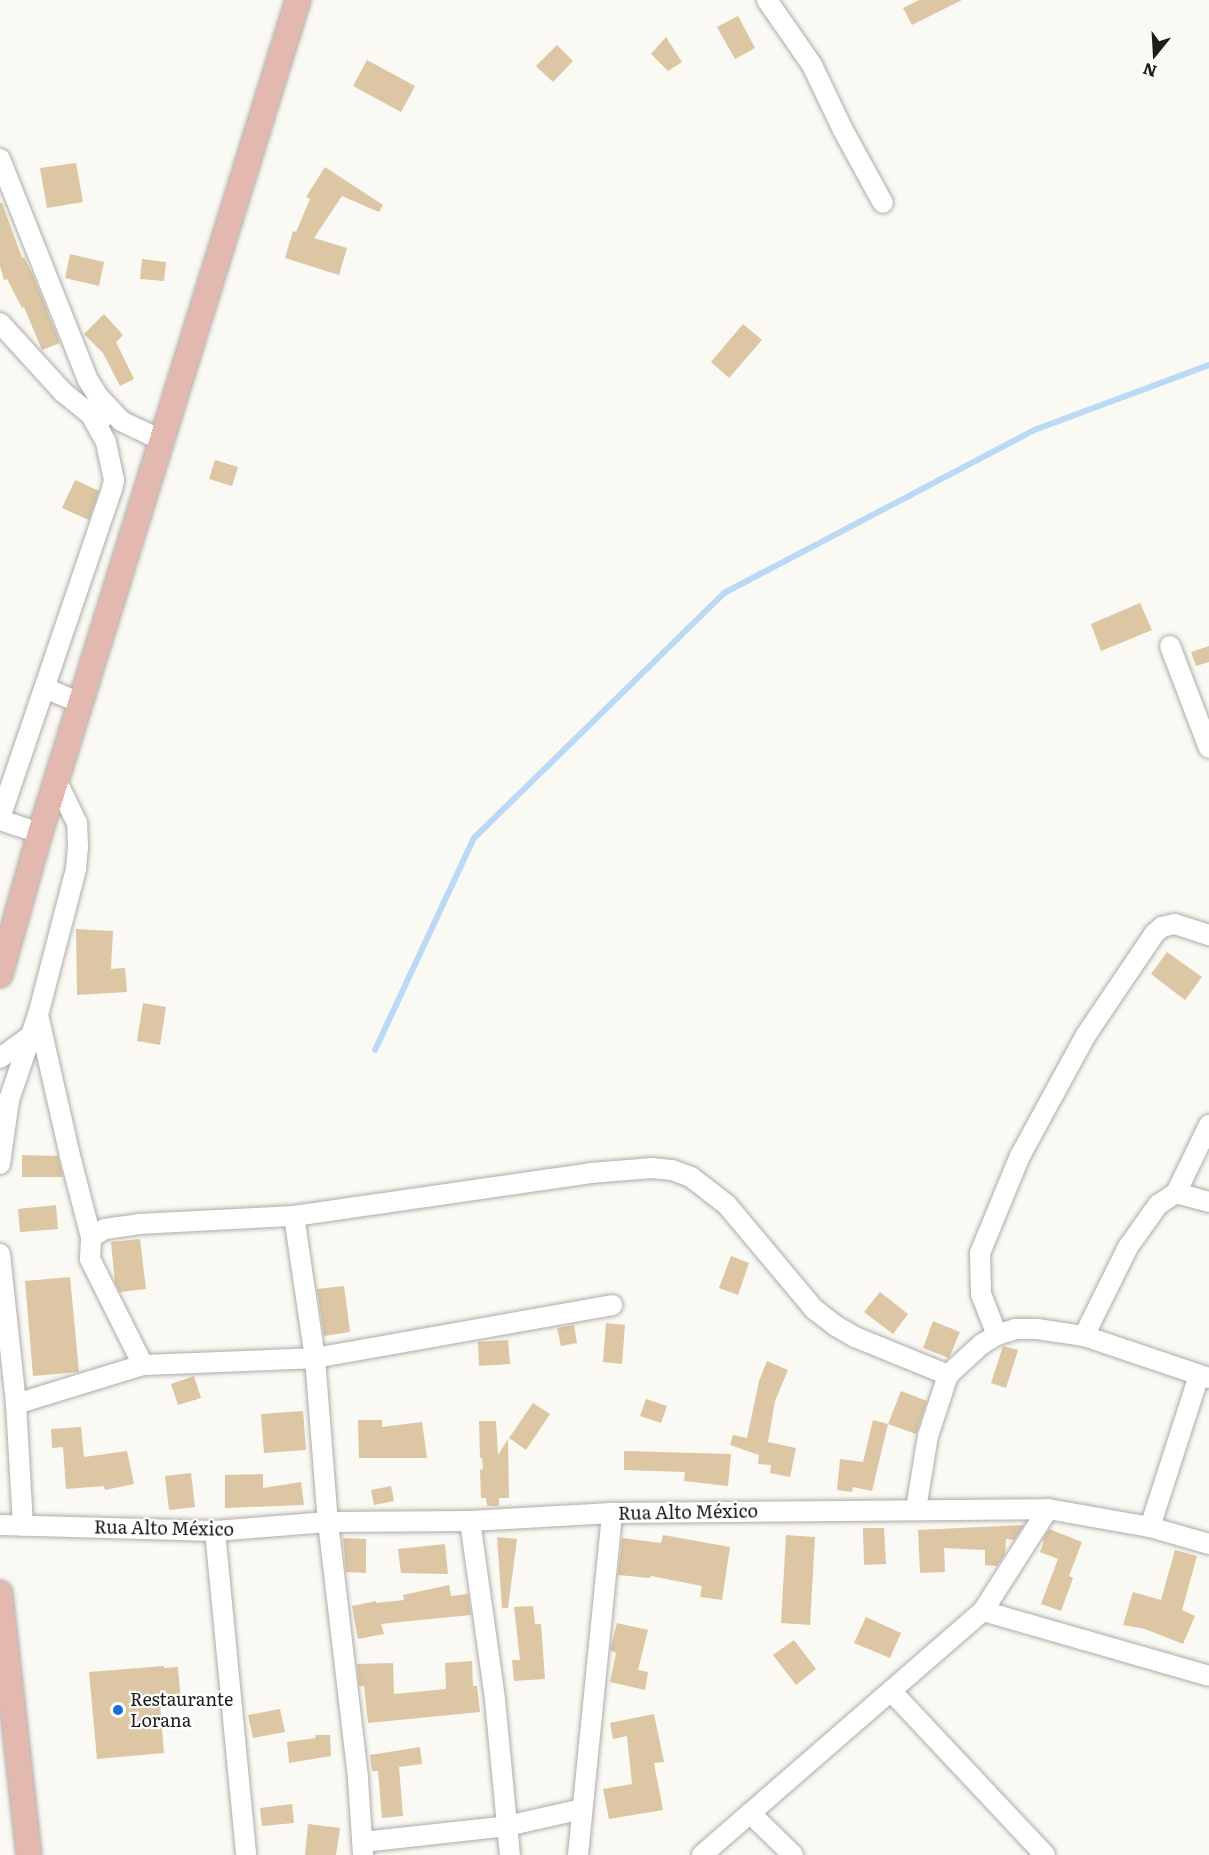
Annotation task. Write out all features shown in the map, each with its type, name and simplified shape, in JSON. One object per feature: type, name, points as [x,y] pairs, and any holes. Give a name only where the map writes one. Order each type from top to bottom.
[{"type":"main road","points":[[0,975],[39,833],[298,0]]},
{"type":"main road","points":[[0,1593],[29,1855]]},
{"type":"street","points":[[767,0],[812,65],[884,203]]},
{"type":"street","points":[[0,159],[80,364],[98,396],[121,421]]},
{"type":"street","points":[[0,323],[64,393],[91,414],[106,442],[114,480],[0,819],[39,833]]},
{"type":"street","points":[[91,414],[121,421],[161,440]]},
{"type":"street","points":[[1170,646],[1209,748]]},
{"type":"street","points":[[45,688],[80,703]]},
{"type":"street","points":[[0,1164],[9,1100],[38,1015],[76,869],[78,847],[74,816],[56,780]]},
{"type":"street","points":[[997,1335],[981,1294],[980,1253],[1020,1156],[1086,1035],[1154,934],[1162,927],[1175,924],[1209,935]]},
{"type":"street","points":[[38,1015],[91,1237],[90,1259],[143,1365]]},
{"type":"street","points":[[0,1058],[30,1036]]},
{"type":"street","points":[[1084,1336],[1128,1247],[1158,1205],[1176,1193],[1209,1125]]},
{"type":"street","points":[[91,1237],[113,1227],[139,1224],[294,1216],[591,1173],[652,1168],[672,1170],[691,1177],[727,1205],[814,1310],[855,1337],[948,1375]]},
{"type":"street","points":[[1176,1193],[1209,1202]]},
{"type":"street","points":[[294,1216],[315,1358],[328,1522],[358,1779],[363,1848],[507,1826],[582,1809]]},
{"type":"street","points":[[0,1254],[16,1404],[23,1526]]},
{"type":"street","points":[[16,1404],[143,1365],[315,1358],[612,1305]]},
{"type":"street","points":[[916,1509],[928,1436],[948,1375],[982,1344],[997,1335],[1015,1329],[1037,1329],[1084,1336],[1204,1376],[1150,1527]]},
{"type":"street","points":[[702,1855],[983,1611],[1048,1509]]},
{"type":"street","name":"Rua Alto México","points":[[0,1525],[215,1532],[328,1522],[470,1521],[612,1513],[1048,1509],[1150,1527],[1209,1544]]},
{"type":"street","points":[[578,1855],[612,1513]]},
{"type":"street","points":[[470,1521],[495,1700],[510,1855]]},
{"type":"street","points":[[215,1532],[246,1855]]},
{"type":"street","points":[[983,1611],[1209,1676]]},
{"type":"street","points":[[891,1691],[1045,1855]]},
{"type":"street","points":[[750,1813],[793,1855]]},
{"type":"building","points":[[919,0],[962,0],[912,25],[903,8]]},
{"type":"building","points":[[738,16],[755,48],[735,59],[717,27]]},
{"type":"building","points":[[666,37],[682,62],[668,71],[651,54]]},
{"type":"building","points":[[557,45],[573,61],[553,82],[536,66]]},
{"type":"building","points":[[367,60],[415,86],[401,112],[353,86]]},
{"type":"building","points":[[76,163],[83,202],[47,208],[40,168]]},
{"type":"building","points":[[325,167],[383,205],[379,212],[342,196],[314,238],[347,248],[339,275],[285,258],[293,231],[296,232],[310,199],[306,197]]},
{"type":"building","points":[[0,203],[2,203],[22,258],[24,257],[33,275],[60,343],[42,350],[24,307],[22,308],[7,279],[4,280],[0,266]]},
{"type":"building","points":[[70,254],[104,262],[99,286],[65,278]]},
{"type":"building","points":[[142,259],[166,262],[164,281],[140,279]]},
{"type":"building","points":[[104,314],[123,335],[116,342],[134,379],[120,386],[103,353],[84,334]]},
{"type":"building","points":[[743,324],[762,340],[729,378],[711,362]]},
{"type":"building","points":[[215,460],[238,467],[232,486],[209,479]]},
{"type":"building","points":[[75,480],[99,491],[89,520],[62,508]]},
{"type":"building","points":[[1140,603],[1152,630],[1101,651],[1091,624]]},
{"type":"building","points":[[1209,646],[1209,662],[1196,666],[1191,652]]},
{"type":"building","points":[[76,929],[113,931],[111,969],[125,968],[127,992],[77,995]]},
{"type":"building","points":[[1167,952],[1202,977],[1185,1000],[1151,974]]},
{"type":"building","points":[[143,1003],[166,1007],[160,1045],[137,1041]]},
{"type":"building","points":[[22,1155],[58,1156],[63,1177],[22,1177]]},
{"type":"building","points":[[56,1205],[58,1229],[20,1232],[18,1209]]},
{"type":"building","points":[[140,1239],[146,1289],[120,1292],[115,1283],[111,1242]]},
{"type":"building","points":[[731,1256],[749,1263],[738,1295],[719,1288]]},
{"type":"building","points":[[70,1277],[79,1372],[33,1376],[25,1281]]},
{"type":"building","points":[[344,1286],[350,1332],[324,1336],[317,1289]]},
{"type":"building","points":[[880,1292],[908,1314],[893,1334],[864,1312]]},
{"type":"building","points":[[933,1321],[960,1332],[949,1358],[923,1348]]},
{"type":"building","points":[[606,1323],[625,1325],[622,1364],[603,1362]]},
{"type":"building","points":[[574,1325],[577,1343],[561,1346],[557,1328]]},
{"type":"building","points":[[508,1340],[510,1364],[479,1366],[478,1342]]},
{"type":"building","points":[[1003,1346],[1018,1350],[1006,1388],[991,1383]]},
{"type":"building","points":[[767,1361],[788,1370],[775,1401],[768,1442],[796,1448],[790,1477],[770,1473],[771,1465],[758,1464],[759,1455],[730,1445],[733,1435],[747,1438],[759,1381]]},
{"type":"building","points":[[194,1376],[201,1398],[178,1405],[171,1384]]},
{"type":"building","points":[[901,1391],[927,1401],[916,1434],[888,1424]]},
{"type":"building","points":[[646,1399],[667,1406],[661,1423],[640,1416]]},
{"type":"building","points":[[533,1403],[550,1414],[526,1450],[509,1438]]},
{"type":"building","points":[[303,1411],[306,1450],[264,1453],[261,1414]]},
{"type":"building","points":[[358,1420],[382,1420],[382,1427],[422,1422],[427,1458],[359,1458]]},
{"type":"building","points":[[873,1420],[888,1424],[872,1491],[853,1487],[852,1492],[837,1490],[840,1459],[863,1462]]},
{"type":"building","points":[[479,1421],[496,1421],[498,1455],[508,1439],[509,1498],[499,1498],[499,1506],[487,1506],[486,1498],[481,1498],[480,1470],[483,1469],[482,1458],[480,1458]]},
{"type":"building","points":[[81,1427],[84,1457],[127,1451],[134,1484],[105,1490],[104,1486],[66,1489],[63,1447],[52,1448],[51,1429]]},
{"type":"building","points":[[624,1451],[731,1454],[728,1486],[684,1481],[685,1472],[624,1470]]},
{"type":"building","points":[[191,1473],[195,1507],[169,1510],[165,1476]]},
{"type":"building","points":[[263,1474],[263,1488],[301,1482],[304,1505],[225,1508],[225,1475]]},
{"type":"building","points":[[391,1486],[394,1501],[374,1505],[371,1490]]},
{"type":"building","points":[[1024,1525],[1014,1540],[1006,1539],[1005,1554],[997,1566],[985,1565],[985,1550],[944,1548],[945,1572],[920,1573],[918,1530]]},
{"type":"building","points":[[863,1528],[884,1528],[886,1564],[864,1565]]},
{"type":"building","points":[[1049,1529],[1082,1542],[1069,1576],[1073,1578],[1061,1611],[1041,1604],[1058,1559],[1040,1552],[1044,1541],[1042,1541]]},
{"type":"building","points":[[663,1535],[730,1547],[722,1600],[700,1597],[702,1586],[651,1576],[650,1578],[618,1575],[622,1538],[661,1543]]},
{"type":"building","points":[[786,1535],[815,1537],[810,1625],[781,1623]]},
{"type":"building","points":[[497,1537],[517,1539],[508,1608],[502,1608]]},
{"type":"building","points":[[343,1538],[366,1539],[366,1573],[346,1572]]},
{"type":"building","points":[[445,1544],[448,1574],[401,1573],[398,1549]]},
{"type":"building","points":[[1175,1550],[1197,1556],[1182,1610],[1195,1616],[1183,1644],[1145,1629],[1123,1625],[1133,1592],[1161,1600]]},
{"type":"building","points":[[449,1585],[451,1596],[468,1594],[471,1615],[381,1624],[384,1634],[358,1639],[352,1606],[376,1601],[376,1603],[404,1600],[403,1595]]},
{"type":"building","points":[[533,1606],[535,1624],[541,1624],[545,1679],[514,1681],[512,1660],[520,1660],[514,1607]]},
{"type":"building","points":[[866,1617],[901,1633],[890,1658],[854,1643]]},
{"type":"building","points":[[617,1623],[648,1630],[638,1670],[648,1672],[645,1690],[610,1682],[616,1653],[610,1650]]},
{"type":"building","points":[[794,1640],[816,1669],[796,1685],[773,1655]]},
{"type":"building","points":[[472,1661],[473,1686],[477,1686],[480,1712],[368,1723],[364,1686],[359,1686],[357,1664],[393,1663],[394,1694],[446,1689],[445,1663]]},
{"type":"building","name":"Restaurante Lorana","points":[[164,1666],[164,1668],[178,1667],[181,1702],[160,1704],[164,1753],[97,1759],[89,1672]]},
{"type":"building","points":[[280,1709],[285,1732],[253,1738],[248,1715]]},
{"type":"building","points":[[654,1714],[664,1762],[654,1763],[663,1810],[609,1819],[603,1789],[632,1784],[627,1736],[613,1739],[610,1723]]},
{"type":"building","points":[[315,1735],[330,1735],[331,1756],[289,1763],[287,1742],[316,1738]]},
{"type":"building","points":[[420,1747],[422,1764],[399,1767],[403,1816],[382,1818],[378,1771],[372,1771],[370,1755]]},
{"type":"building","points":[[292,1804],[294,1823],[262,1826],[260,1808]]},
{"type":"building","points":[[308,1824],[340,1828],[336,1855],[305,1855]]},
{"type":"waterway","points":[[375,1050],[474,838],[724,593],[1037,429],[1209,365]]},
{"type":"place","name":"Restaurante Lorana","points":[[118,1710]]}]
